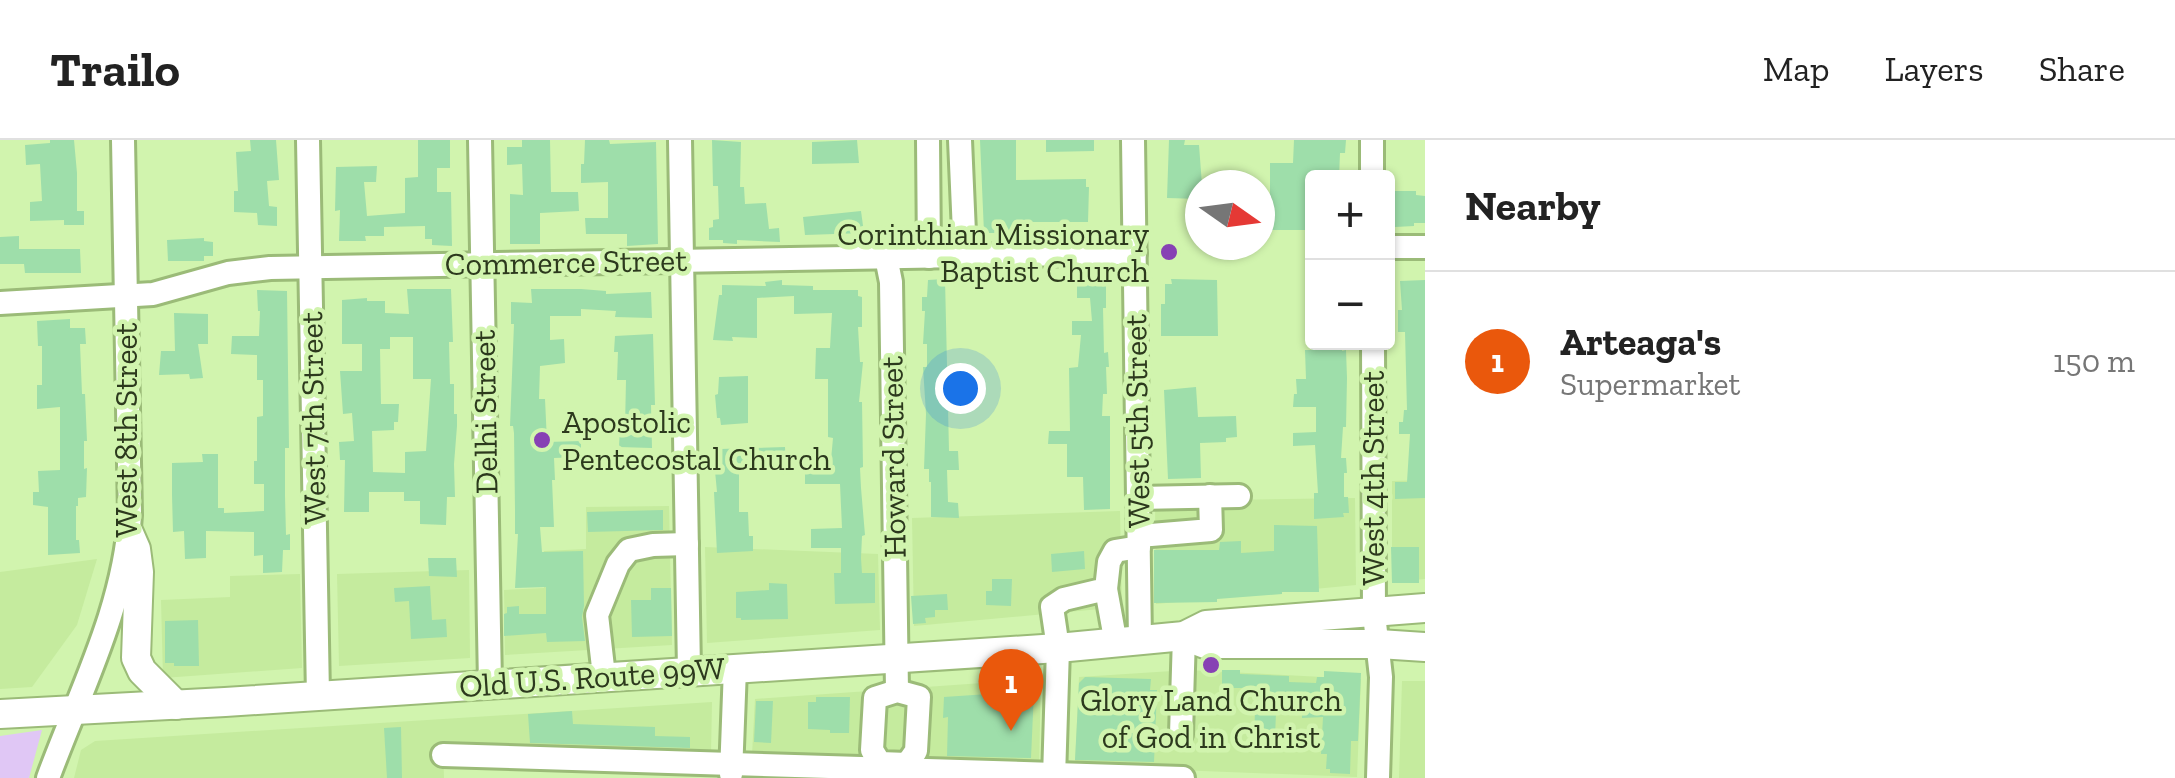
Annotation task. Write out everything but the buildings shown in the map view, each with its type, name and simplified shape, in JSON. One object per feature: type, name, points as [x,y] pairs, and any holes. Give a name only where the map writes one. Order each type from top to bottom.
[{"type":"main road","points":[[129,533],[140,572],[136,658],[142,672],[176,704]]},
{"type":"main road","name":"Old U.S. Route 99W","points":[[0,714],[1058,648],[1184,636],[1206,625],[1425,608]]},
{"type":"main road","name":"Old U.S. Route 99W","points":[[1184,636],[1205,644],[1425,647]]},
{"type":"street","name":"West 8th Street","points":[[48,778],[114,609],[129,533],[123,140]]},
{"type":"street","name":"West 7th Street","points":[[308,140],[318,696]]},
{"type":"street","name":"Delhi Street","points":[[480,140],[490,684]]},
{"type":"street","points":[[680,140],[689,671]]},
{"type":"street","points":[[928,140],[929,256]]},
{"type":"street","points":[[960,140],[966,256]]},
{"type":"street","name":"West 5th Street","points":[[1128,642],[1139,541],[1133,140]]},
{"type":"street","points":[[1372,140],[1372,170]]},
{"type":"street","points":[[1395,248],[1425,247]]},
{"type":"street","name":"Commerce Street","points":[[0,303],[160,293],[228,273],[310,267],[1134,253]]},
{"type":"street","name":"Howard Street","points":[[886,257],[891,282],[897,690]]},
{"type":"street","name":"West 4th Street","points":[[1373,350],[1374,614],[1381,677],[1378,778]]},
{"type":"street","points":[[1128,642],[1106,589],[1109,562],[1115,552],[1139,541],[1211,530],[1210,496]]},
{"type":"street","points":[[1138,498],[1239,496]]},
{"type":"street","points":[[604,676],[597,615],[618,564],[630,550],[687,544]]},
{"type":"street","points":[[1054,776],[1058,648],[1052,607],[1064,599],[1106,589]]},
{"type":"street","points":[[1181,734],[1184,636]]},
{"type":"street","points":[[731,770],[735,668]]},
{"type":"street","points":[[443,755],[731,770],[1183,778]]},
{"type":"shaded area","points":[[1425,480],[1425,579],[1392,582],[1392,481]]},
{"type":"shaded area","points":[[1355,498],[1356,585],[1156,604],[1155,501]]},
{"type":"shaded area","points":[[669,506],[672,645],[505,655],[504,590],[544,588],[544,551],[586,549],[586,507]]},
{"type":"shaded area","points":[[1120,511],[1122,607],[914,626],[912,518]]},
{"type":"shaded area","points":[[705,547],[878,554],[880,630],[707,643]]},
{"type":"shaded area","points":[[97,559],[77,625],[32,687],[0,689],[0,572]]},
{"type":"shaded area","points":[[469,570],[470,658],[339,666],[337,574]]},
{"type":"shaded area","points":[[300,574],[302,668],[163,678],[161,600],[230,597],[230,576]]},
{"type":"shaded area","points":[[1188,670],[1361,679],[1357,777],[1075,766],[1079,677]]},
{"type":"shaded area","points":[[1041,679],[1039,766],[752,755],[755,699]]},
{"type":"shaded area","points":[[1402,681],[1425,681],[1425,778],[1399,778]]},
{"type":"shaded area","points":[[712,702],[711,754],[443,748],[444,778],[74,778],[81,750],[95,741]]},
{"type":"shaded area","points":[[42,730],[29,778],[0,778],[0,736]]},
{"type":"place","name":"Corinthian Missionary Baptist Church","points":[[1169,252]]},
{"type":"place","name":"Apostolic Pentecostal Church","points":[[542,440]]},
{"type":"place","name":"Glory Land Church of God in Christ","points":[[1211,665]]},
{"type":"place","name":"Arteaga's","points":[[1011,731]]}]
